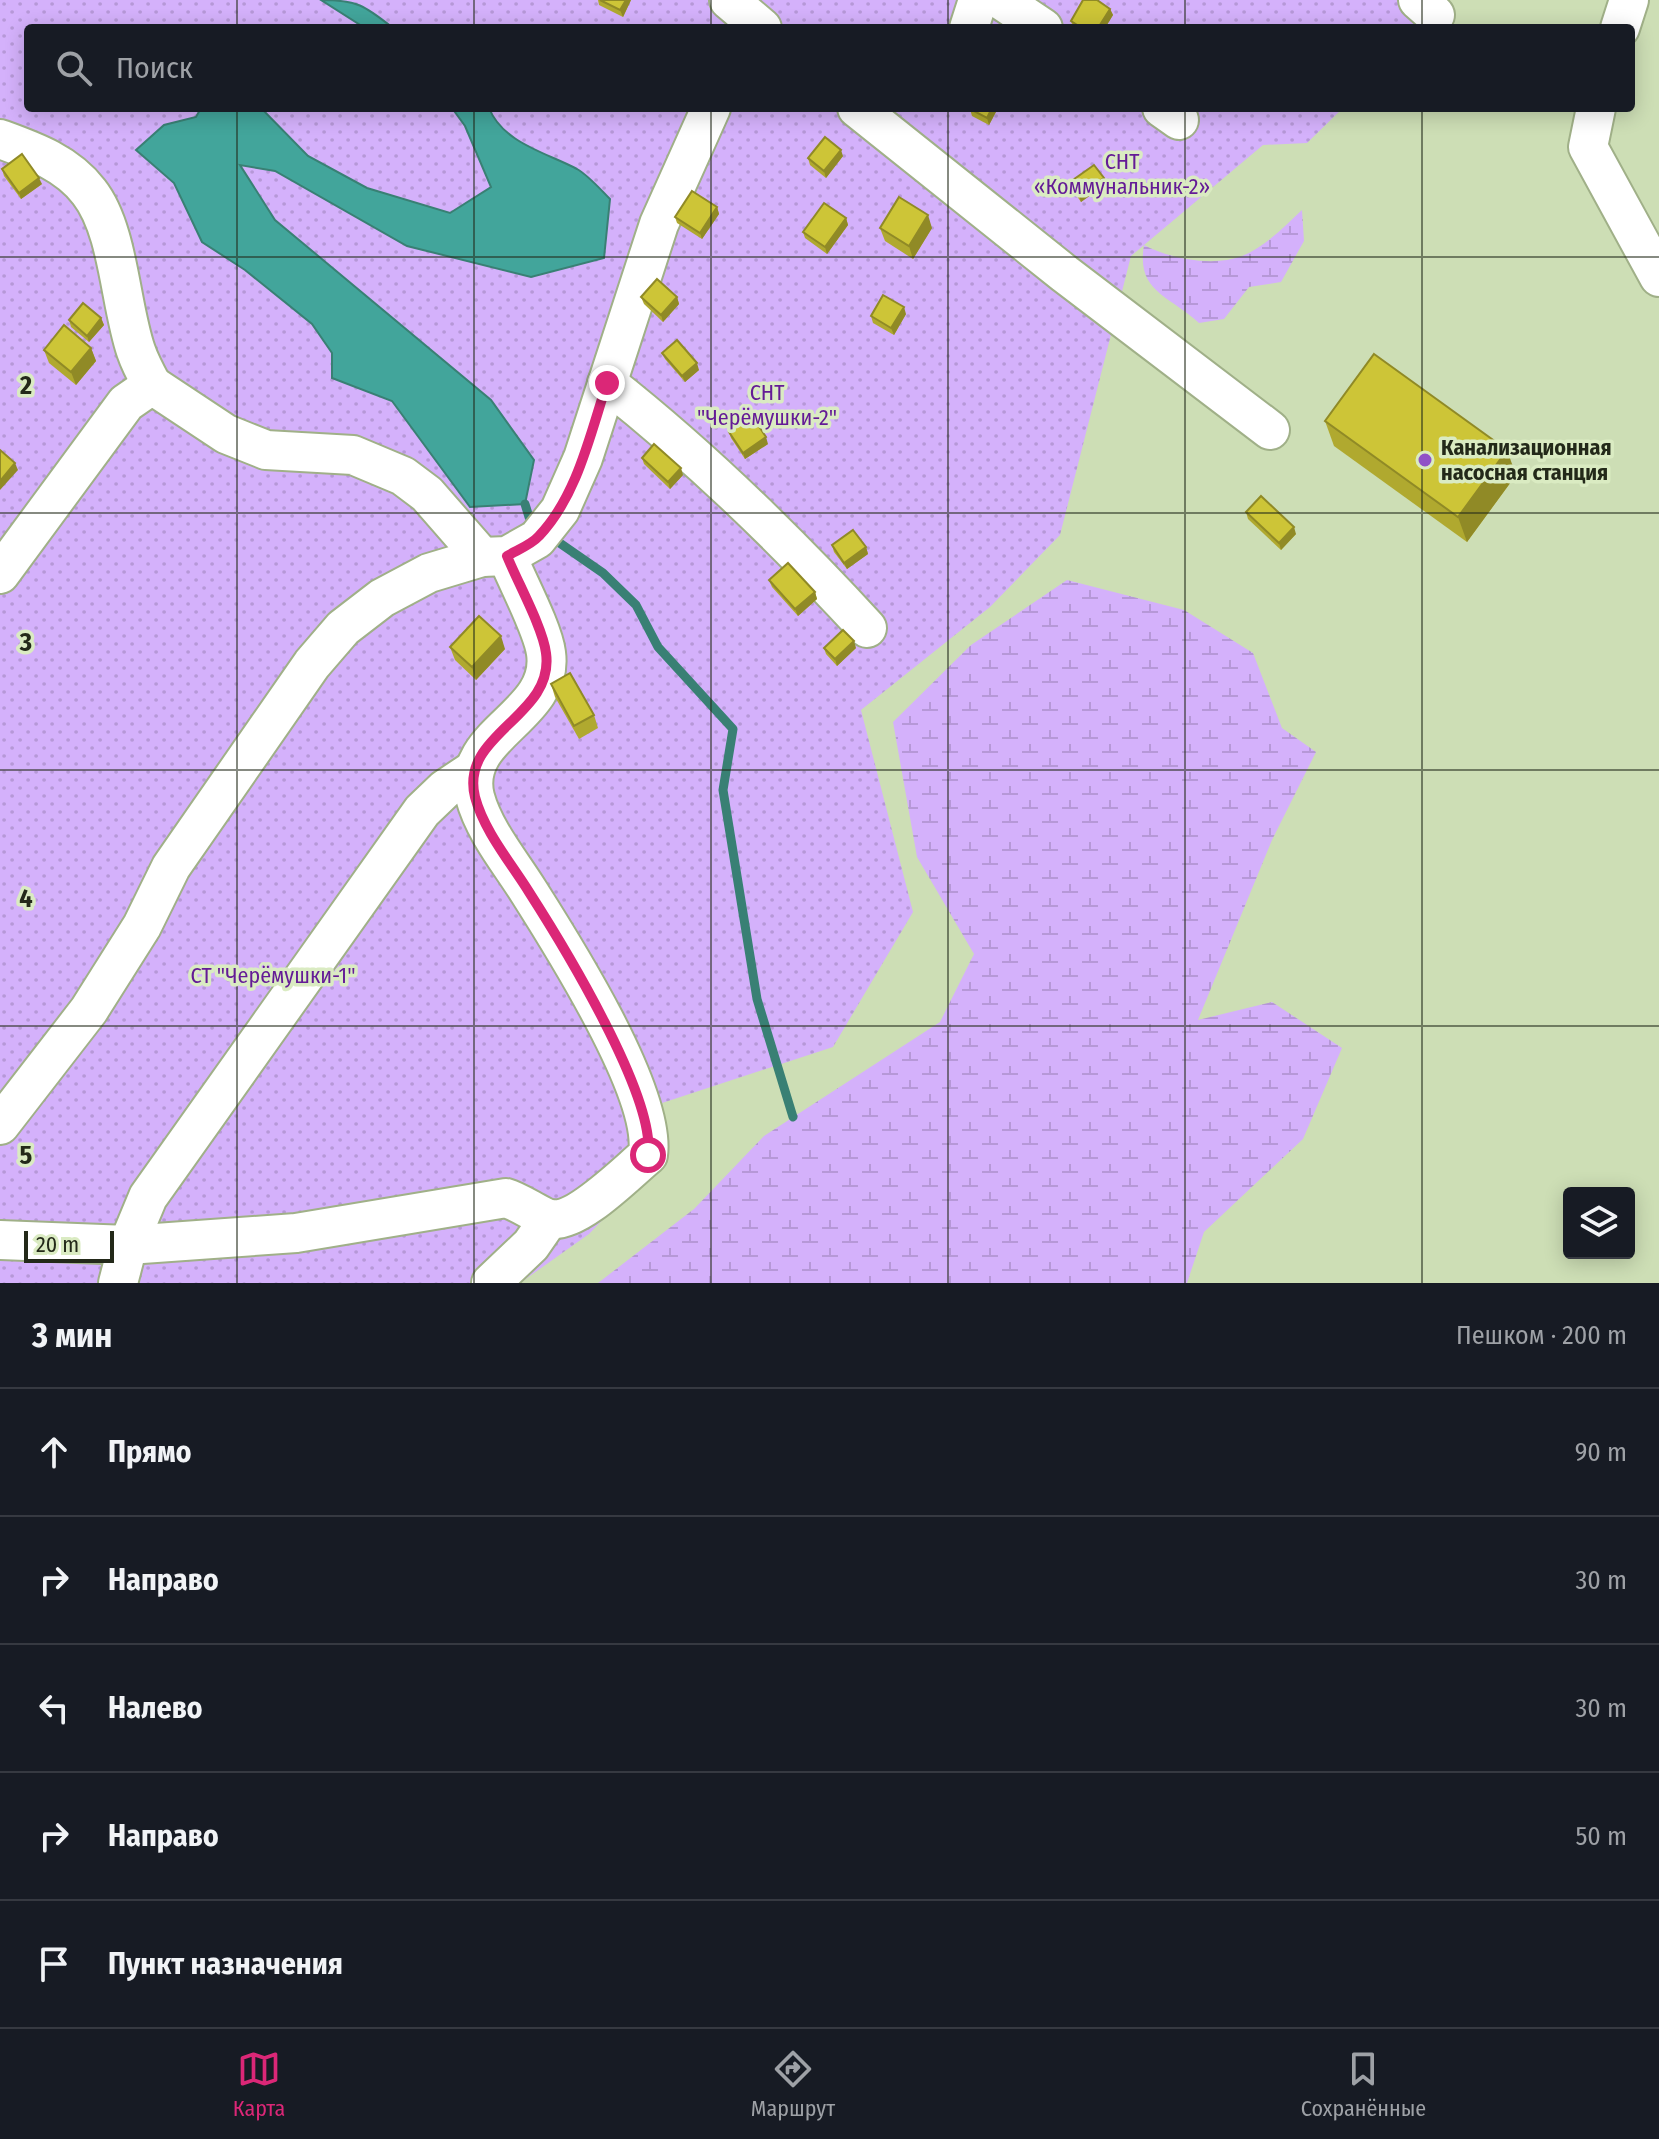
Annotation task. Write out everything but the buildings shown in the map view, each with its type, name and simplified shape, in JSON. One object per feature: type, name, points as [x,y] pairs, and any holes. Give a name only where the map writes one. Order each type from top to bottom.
[{"type":"street","points":[[729,0],[757,24]]},
{"type":"street","points":[[970,24],[978,0]]},
{"type":"street","points":[[1001,0],[1037,24]]},
{"type":"street","points":[[1621,24],[1629,0]]},
{"type":"street","points":[[0,1125],[89,1010],[142,926],[171,867],[312,664],[343,628],[382,598],[429,573],[494,557],[537,539],[560,510],[583,458],[659,224],[709,112]]},
{"type":"street","points":[[862,112],[1052,264],[1270,430]]},
{"type":"street","points":[[1595,112],[1588,147],[1659,277]]},
{"type":"street","points":[[0,139],[44,155],[75,177],[91,194],[106,229],[136,352],[152,385],[226,434],[266,450],[353,455],[403,476],[427,494],[494,557],[546,652],[544,677],[528,707],[487,745],[472,771],[445,789],[422,811],[148,1197],[128,1245],[118,1283]]},
{"type":"street","points":[[607,383],[662,426],[780,534],[867,628]]},
{"type":"street","points":[[0,574],[126,403],[152,385]]},
{"type":"street","points":[[0,1240],[128,1245],[296,1233],[506,1198],[526,1204],[549,1219],[571,1218],[648,1155],[651,1135],[625,1067],[572,958],[494,837],[475,798],[472,771]]},
{"type":"street","points":[[491,1283],[531,1245],[549,1219]]},
{"type":"green space","points":[[0,0],[1447,0],[1427,24],[24,24],[24,112],[1339,112],[1307,143],[1263,145],[1131,256],[1060,535],[990,607],[861,710],[913,912],[833,1047],[659,1104],[664,1156],[589,1234],[520,1283],[0,1283]]},
{"type":"green space","points":[[1302,210],[1304,241],[1281,282],[1249,287],[1224,319],[1199,323],[1157,291],[1145,273],[1144,245],[1192,260],[1231,259],[1259,247]]},
{"type":"green space","points":[[1067,580],[1184,610],[1253,653],[1282,728],[1316,752],[1272,840],[1198,1020],[1272,1002],[1342,1048],[1303,1139],[1204,1232],[1187,1283],[598,1283],[694,1209],[764,1136],[940,1022],[974,954],[917,857],[893,722],[971,645]]},
{"type":"water","points":[[321,0],[344,1],[360,6],[388,24],[359,24]]},
{"type":"water","points":[[199,112],[265,112],[308,156],[367,188],[450,213],[491,187],[465,126],[455,112],[491,112],[504,130],[540,152],[577,169],[610,199],[604,258],[531,277],[407,246],[275,171],[240,165],[275,220],[491,400],[534,460],[525,504],[470,507],[392,401],[332,378],[332,353],[312,324],[245,270],[202,242],[174,183],[136,150],[164,125],[196,117]]},
{"type":"waterway","points":[[525,504],[529,517],[537,525]]},
{"type":"waterway","points":[[551,537],[603,573],[636,605],[658,647],[733,729],[723,790],[757,999],[793,1117]]},
{"type":"place","name":"Канализационная насосная станция","points":[[1425,460]]},
{"type":"route","points":[[607,383],[583,458],[560,510],[537,539],[507,556],[546,652],[544,677],[528,707],[487,745],[472,771],[475,798],[494,837],[572,958],[625,1067],[651,1135],[648,1155]]},
{"type":"park label","name":"СНТ «Коммунальник-2»","points":[[1122,174]]},
{"type":"park label","name":"СНТ \"Черёмушки-2\"","points":[[767,404]]},
{"type":"park label","name":"СТ \"Черёмушки-1\"","points":[[273,975]]}]
